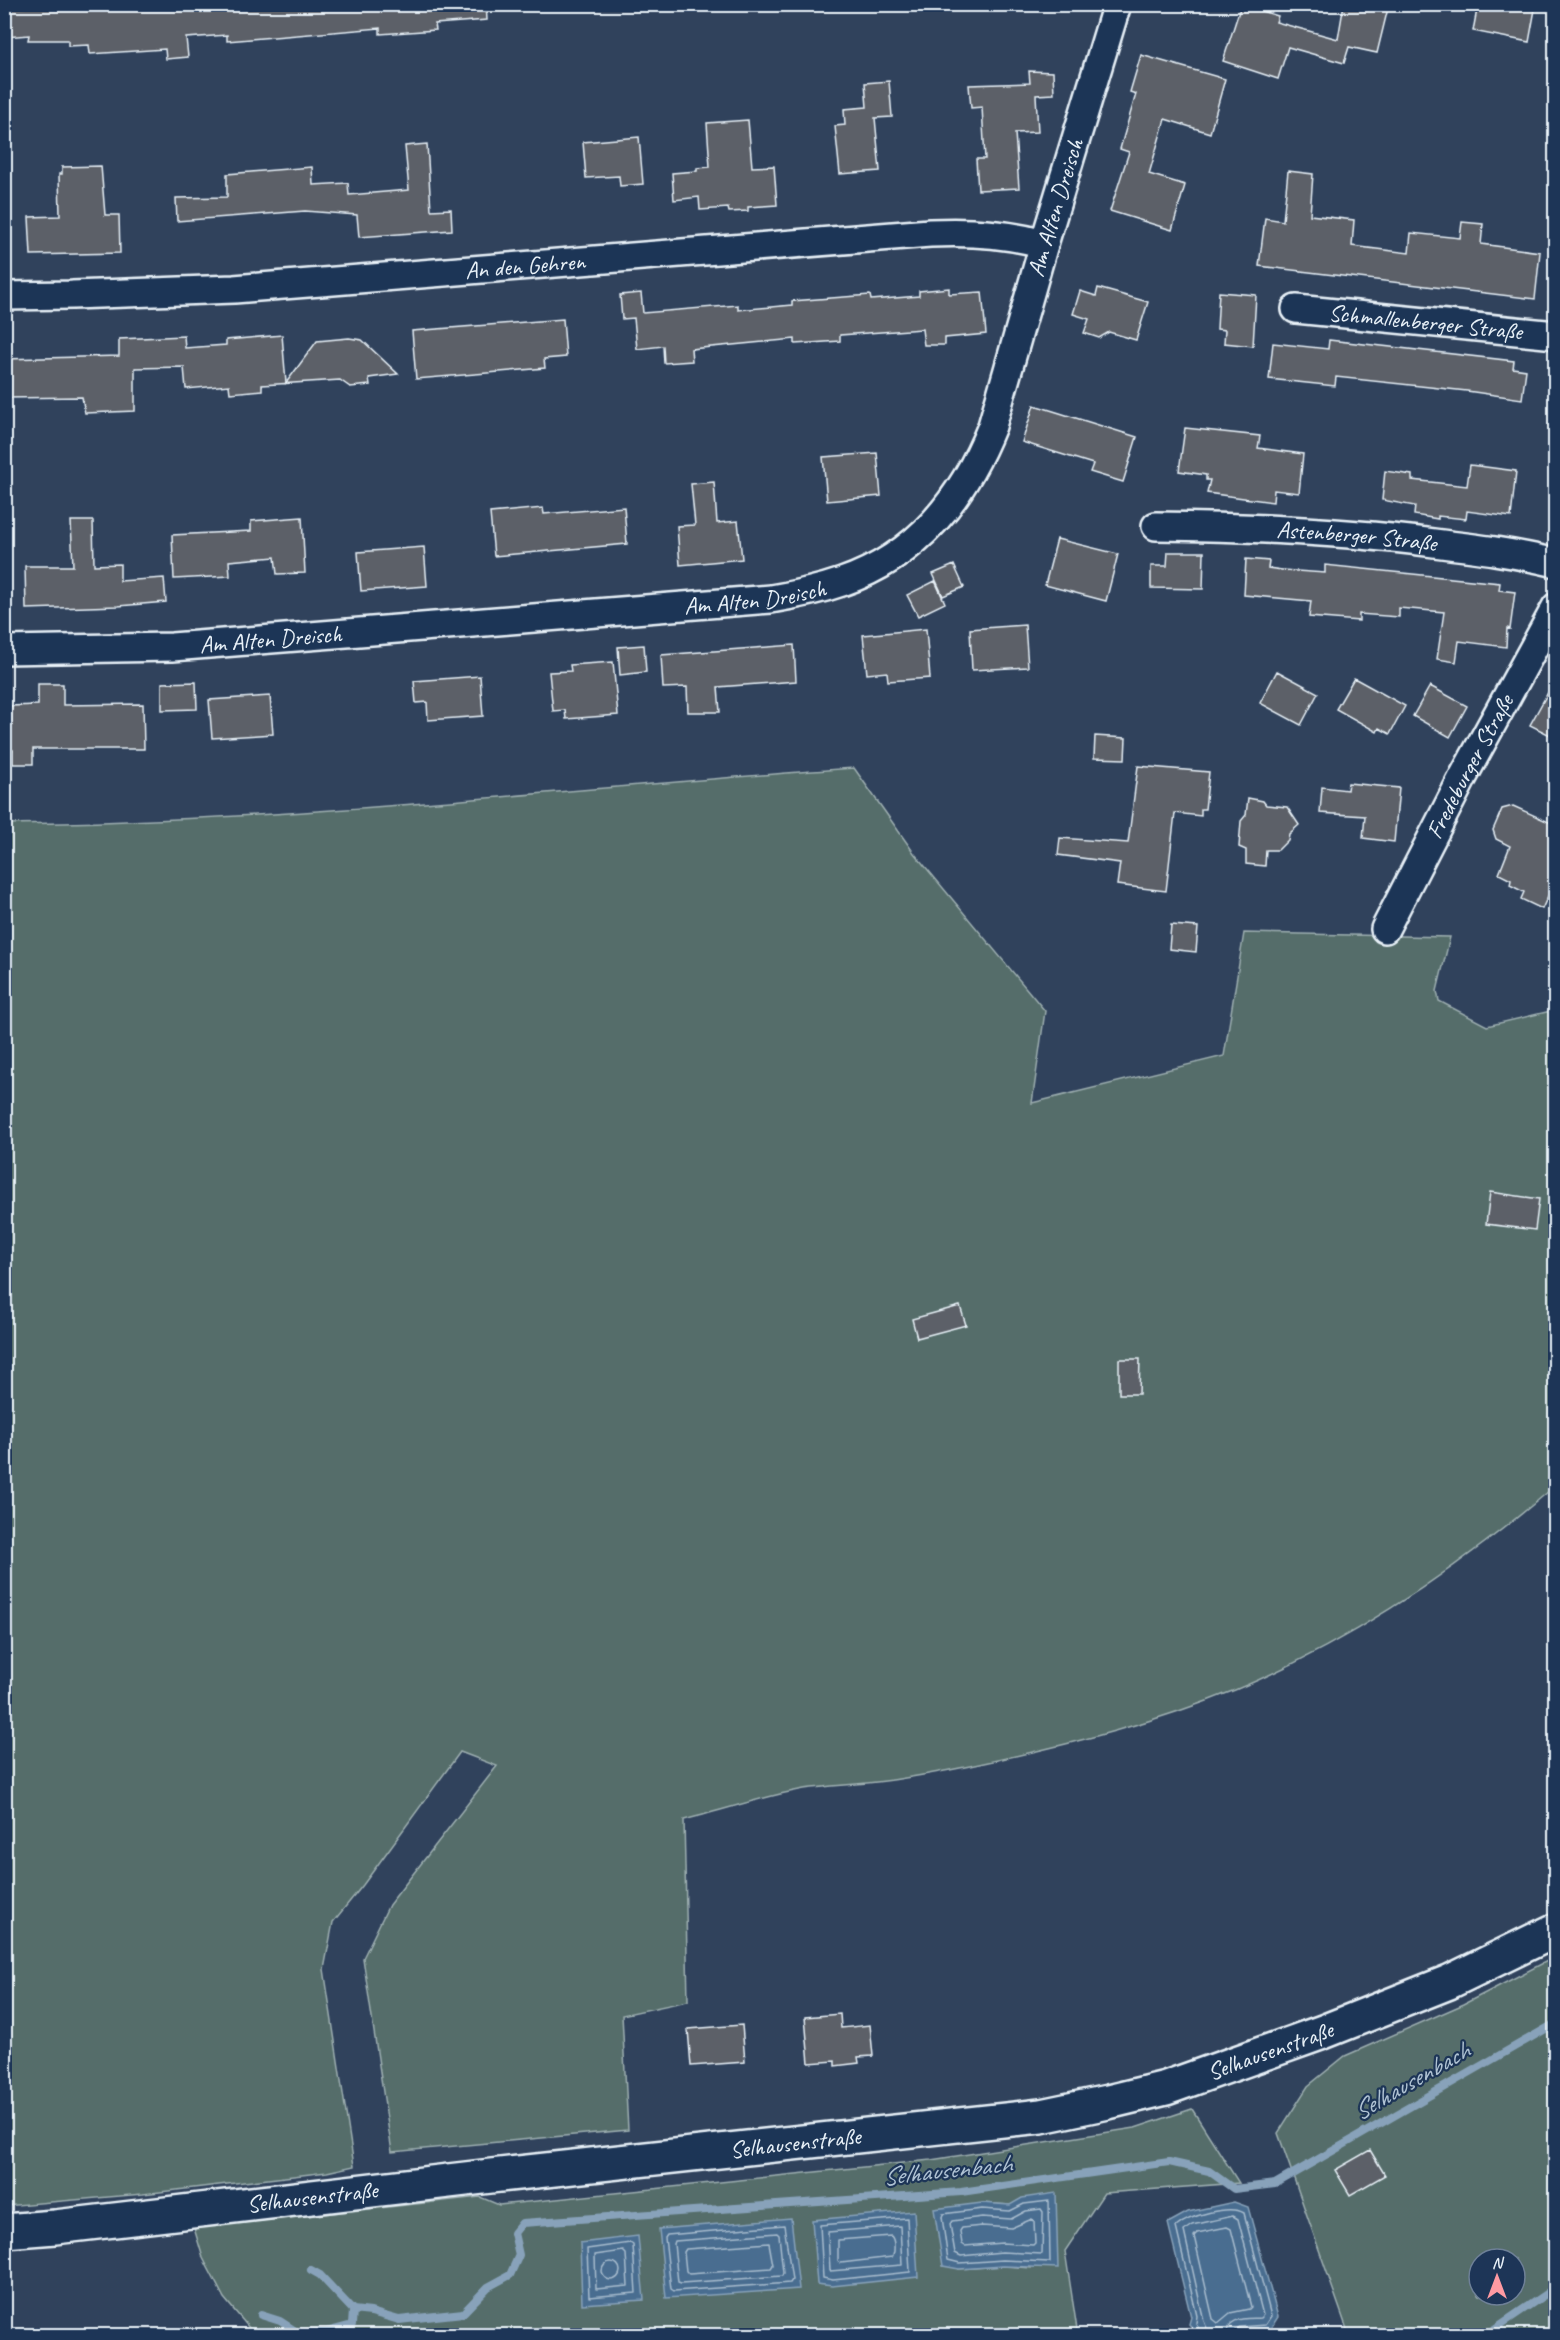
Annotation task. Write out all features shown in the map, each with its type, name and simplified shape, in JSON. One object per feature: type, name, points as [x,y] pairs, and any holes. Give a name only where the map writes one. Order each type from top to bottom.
[{"type":"street","name":"Am Alten Dreisch","points":[[4,650],[172,646],[759,600],[806,592],[842,582],[874,569],[914,542],[964,486],[992,426],[1044,244],[1117,4]]},
{"type":"street","name":"An den Gehren","points":[[4,296],[72,296],[234,289],[930,232],[980,232],[1017,236],[1044,244]]},
{"type":"street","name":"Schmallenberger Straße","points":[[1296,309],[1556,335]]},
{"type":"street","name":"Astenberger Straße","points":[[1156,526],[1235,527],[1388,537],[1524,555],[1556,563]]},
{"type":"street","name":"Fredeburger Straße","points":[[1385,928],[1463,777],[1556,607]]},
{"type":"street","name":"Selhausenstraße","points":[[4,2231],[66,2226],[1052,2113],[1166,2088],[1311,2036],[1449,1982],[1556,1930]]},
{"type":"green space","points":[[854,768],[914,853],[1045,1011],[1032,1103],[1224,1056],[1244,933],[1450,937],[1437,991],[1439,1001],[1487,1026],[1555,1010],[1555,1486],[1443,1574],[1363,1626],[1279,1671],[1206,1702],[1116,1731],[1024,1754],[899,1779],[804,1789],[684,1820],[688,2001],[622,2015],[628,2130],[392,2152],[363,1958],[389,1905],[497,1766],[460,1752],[363,1885],[333,1922],[324,1969],[354,2166],[327,2172],[143,2194],[5,2206],[5,824],[111,822],[324,811]]},
{"type":"green space","points":[[1555,1957],[1555,2335],[1349,2335],[1278,2133],[1308,2086],[1345,2056],[1464,2004]]},
{"type":"green space","points":[[1192,2109],[1239,2183],[1104,2193],[1065,2251],[1078,2336],[255,2335],[224,2298],[203,2258],[194,2228],[480,2197],[499,2205],[931,2160],[1135,2128]],"holes":[[[982,2203],[1010,2205],[1031,2268],[1003,2266],[959,2269]]]},
{"type":"water","points":[[1056,2193],[1058,2268],[1003,2266],[959,2269],[943,2266],[934,2209],[982,2203],[1010,2205],[1022,2198]]},
{"type":"water","points":[[1234,2202],[1248,2207],[1278,2317],[1269,2331],[1198,2335],[1189,2324],[1191,2317],[1168,2223],[1188,2212]]},
{"type":"water","points":[[914,2211],[918,2277],[832,2286],[817,2284],[812,2220]]},
{"type":"water","points":[[791,2218],[799,2289],[666,2298],[659,2229]]},
{"type":"water","points":[[638,2236],[644,2300],[582,2304],[580,2243]]},
{"type":"building","points":[[115,4],[486,4],[487,20],[435,24],[436,30],[380,34],[380,28],[227,41],[227,35],[186,38],[188,57],[166,59],[165,49],[90,54],[89,45],[68,46],[68,40],[28,40],[29,35],[5,37],[6,8]]},
{"type":"building","points":[[1344,4],[1389,4],[1377,53],[1349,47],[1344,63],[1288,47],[1278,79],[1223,61],[1241,5],[1278,16],[1276,22],[1338,39]]},
{"type":"building","points":[[1478,4],[1536,4],[1529,42],[1473,31]]},
{"type":"building","points":[[1141,55],[1225,79],[1210,133],[1165,119],[1149,174],[1185,185],[1172,230],[1110,211],[1129,152],[1120,149],[1136,94],[1130,92]]},
{"type":"building","points":[[1029,71],[1053,72],[1054,94],[1036,95],[1038,132],[1015,133],[1019,188],[978,190],[976,159],[985,159],[982,107],[971,108],[969,85],[1030,83]]},
{"type":"building","points":[[889,81],[892,117],[875,118],[880,171],[840,174],[835,126],[845,125],[844,109],[867,107],[865,83]]},
{"type":"building","points":[[748,120],[752,167],[774,166],[777,205],[748,207],[748,211],[729,212],[728,208],[700,210],[699,197],[674,200],[672,173],[697,171],[697,168],[710,167],[707,123]]},
{"type":"building","points":[[639,137],[643,184],[620,186],[619,176],[586,178],[583,142]]},
{"type":"building","points":[[427,144],[431,210],[451,209],[452,230],[359,237],[357,215],[305,211],[177,221],[176,198],[227,197],[227,174],[312,167],[313,185],[348,183],[349,195],[409,190],[405,146]]},
{"type":"building","points":[[101,166],[105,215],[119,215],[120,253],[31,255],[29,217],[60,216],[59,174],[62,174],[62,167]]},
{"type":"building","points":[[1288,171],[1313,174],[1310,215],[1354,220],[1352,246],[1409,253],[1411,233],[1460,238],[1462,222],[1483,224],[1481,244],[1540,252],[1535,299],[1259,266],[1265,218],[1283,221]]},
{"type":"building","points":[[949,288],[949,294],[982,292],[986,334],[945,338],[945,345],[924,345],[922,329],[840,335],[840,341],[795,344],[795,339],[691,349],[692,361],[664,363],[663,346],[637,349],[634,318],[622,319],[620,295],[641,293],[643,313],[738,305],[738,310],[792,305],[792,301],[870,295],[871,300],[919,296],[919,291]]},
{"type":"building","points":[[1098,288],[1148,302],[1136,340],[1109,332],[1099,338],[1084,333],[1089,319],[1073,314],[1080,291],[1096,296]]},
{"type":"building","points":[[1219,292],[1256,295],[1253,346],[1224,343],[1225,330],[1217,329]]},
{"type":"building","points":[[563,319],[566,357],[544,359],[545,368],[416,379],[412,331]]},
{"type":"building","points":[[282,335],[286,383],[317,341],[349,338],[362,340],[398,374],[369,378],[370,385],[350,387],[340,380],[262,385],[262,390],[230,393],[229,385],[186,389],[184,367],[135,368],[135,411],[85,413],[82,397],[4,398],[4,359],[119,356],[119,339],[184,336],[185,348],[226,345],[226,340]]},
{"type":"building","points":[[1329,340],[1514,361],[1513,368],[1526,370],[1522,399],[1336,377],[1335,386],[1269,379],[1273,343],[1328,349]]},
{"type":"building","points":[[1034,405],[1137,437],[1123,482],[1090,472],[1093,464],[1022,442]]},
{"type":"building","points":[[1185,428],[1260,436],[1258,448],[1303,454],[1299,493],[1274,490],[1273,502],[1207,493],[1210,480],[1206,480],[1206,475],[1179,471]]},
{"type":"building","points":[[877,453],[881,496],[827,501],[823,457]]},
{"type":"building","points":[[1470,465],[1516,471],[1511,517],[1467,511],[1466,519],[1438,516],[1438,519],[1414,515],[1415,506],[1382,500],[1385,471],[1412,475],[1412,480],[1467,486]]},
{"type":"building","points":[[714,482],[717,523],[738,521],[742,559],[680,565],[677,526],[695,525],[691,484]]},
{"type":"building","points":[[624,507],[627,544],[494,556],[490,513],[543,508],[544,514]]},
{"type":"building","points":[[302,517],[305,573],[277,574],[275,557],[229,561],[230,576],[174,579],[172,535],[251,531],[251,521]]},
{"type":"building","points":[[71,521],[93,521],[94,565],[120,564],[120,581],[164,578],[166,602],[26,609],[25,566],[73,566]]},
{"type":"building","points":[[1057,539],[1118,554],[1106,601],[1045,585]]},
{"type":"building","points":[[424,547],[427,586],[361,591],[358,552]]},
{"type":"building","points":[[1168,552],[1204,552],[1203,589],[1151,588],[1151,566],[1167,566]]},
{"type":"building","points":[[1246,559],[1269,561],[1268,568],[1282,570],[1325,573],[1325,565],[1500,583],[1499,590],[1515,592],[1510,629],[1507,628],[1506,647],[1459,641],[1456,662],[1437,659],[1444,612],[1399,608],[1399,617],[1359,614],[1359,621],[1309,617],[1311,601],[1244,595]]},
{"type":"building","points":[[954,565],[964,587],[943,596],[933,574]]},
{"type":"building","points":[[935,581],[945,603],[918,616],[907,595]]},
{"type":"building","points":[[1025,625],[1028,667],[972,670],[970,629]]},
{"type":"building","points":[[926,629],[930,678],[888,681],[887,672],[867,674],[863,635]]},
{"type":"building","points":[[644,645],[646,672],[620,675],[618,647]]},
{"type":"building","points":[[794,645],[796,681],[718,687],[720,712],[688,712],[687,687],[663,688],[661,655]]},
{"type":"building","points":[[613,662],[618,715],[566,719],[565,710],[553,711],[549,672],[571,671],[570,665]]},
{"type":"building","points":[[1277,671],[1318,693],[1301,725],[1260,703]]},
{"type":"building","points":[[480,676],[483,716],[428,720],[427,702],[416,703],[414,681]]},
{"type":"building","points":[[1354,678],[1405,706],[1390,734],[1379,728],[1377,732],[1336,709]]},
{"type":"building","points":[[1556,678],[1556,738],[1530,725]]},
{"type":"building","points":[[196,682],[197,709],[162,710],[162,683]]},
{"type":"building","points":[[38,684],[63,684],[63,705],[143,704],[144,749],[33,749],[33,764],[13,764],[13,750],[10,750],[10,706],[38,705]]},
{"type":"building","points":[[1430,686],[1467,706],[1450,737],[1413,716]]},
{"type":"building","points":[[270,696],[273,734],[212,738],[209,700]]},
{"type":"building","points":[[1095,736],[1126,738],[1125,759],[1094,758]]},
{"type":"building","points":[[1138,766],[1209,772],[1205,809],[1201,809],[1201,816],[1175,813],[1166,891],[1117,885],[1120,863],[1058,855],[1060,838],[1128,843]]},
{"type":"building","points":[[1348,783],[1399,788],[1394,842],[1363,838],[1365,816],[1320,813],[1322,787],[1347,790]]},
{"type":"building","points":[[1248,798],[1263,801],[1266,805],[1287,807],[1299,825],[1289,834],[1288,840],[1278,850],[1266,850],[1265,866],[1246,864],[1246,850],[1239,847],[1241,821],[1246,815]]},
{"type":"building","points":[[1513,806],[1551,823],[1556,835],[1556,900],[1548,896],[1542,909],[1521,899],[1524,892],[1510,885],[1511,880],[1499,874],[1510,846],[1496,839],[1493,830],[1502,809]]},
{"type":"building","points":[[1171,925],[1198,927],[1196,952],[1169,949]]},
{"type":"building","points":[[1490,1192],[1539,1199],[1535,1230],[1486,1224]]},
{"type":"building","points":[[960,1306],[966,1325],[917,1338],[912,1319]]},
{"type":"building","points":[[1119,1359],[1140,1359],[1139,1394],[1119,1394]]},
{"type":"building","points":[[840,2014],[841,2028],[870,2025],[873,2056],[858,2057],[859,2063],[835,2066],[835,2061],[809,2063],[805,2017]]},
{"type":"building","points":[[742,2025],[745,2062],[691,2066],[688,2029]]},
{"type":"building","points":[[1370,2150],[1385,2175],[1350,2195],[1335,2170]]},
{"type":"waterway","name":"Selhausenbach","points":[[261,2315],[280,2321],[297,2332],[326,2332],[352,2325],[353,2310],[371,2312],[399,2320],[463,2313],[488,2287],[510,2275],[519,2255],[514,2233],[522,2223],[961,2192],[1169,2162],[1209,2171],[1234,2189],[1275,2184],[1556,2023]]},
{"type":"waterway","name":"Selhausenbach","points":[[311,2270],[320,2275],[353,2310]]},
{"type":"waterway","points":[[1484,2336],[1556,2287]]}]
